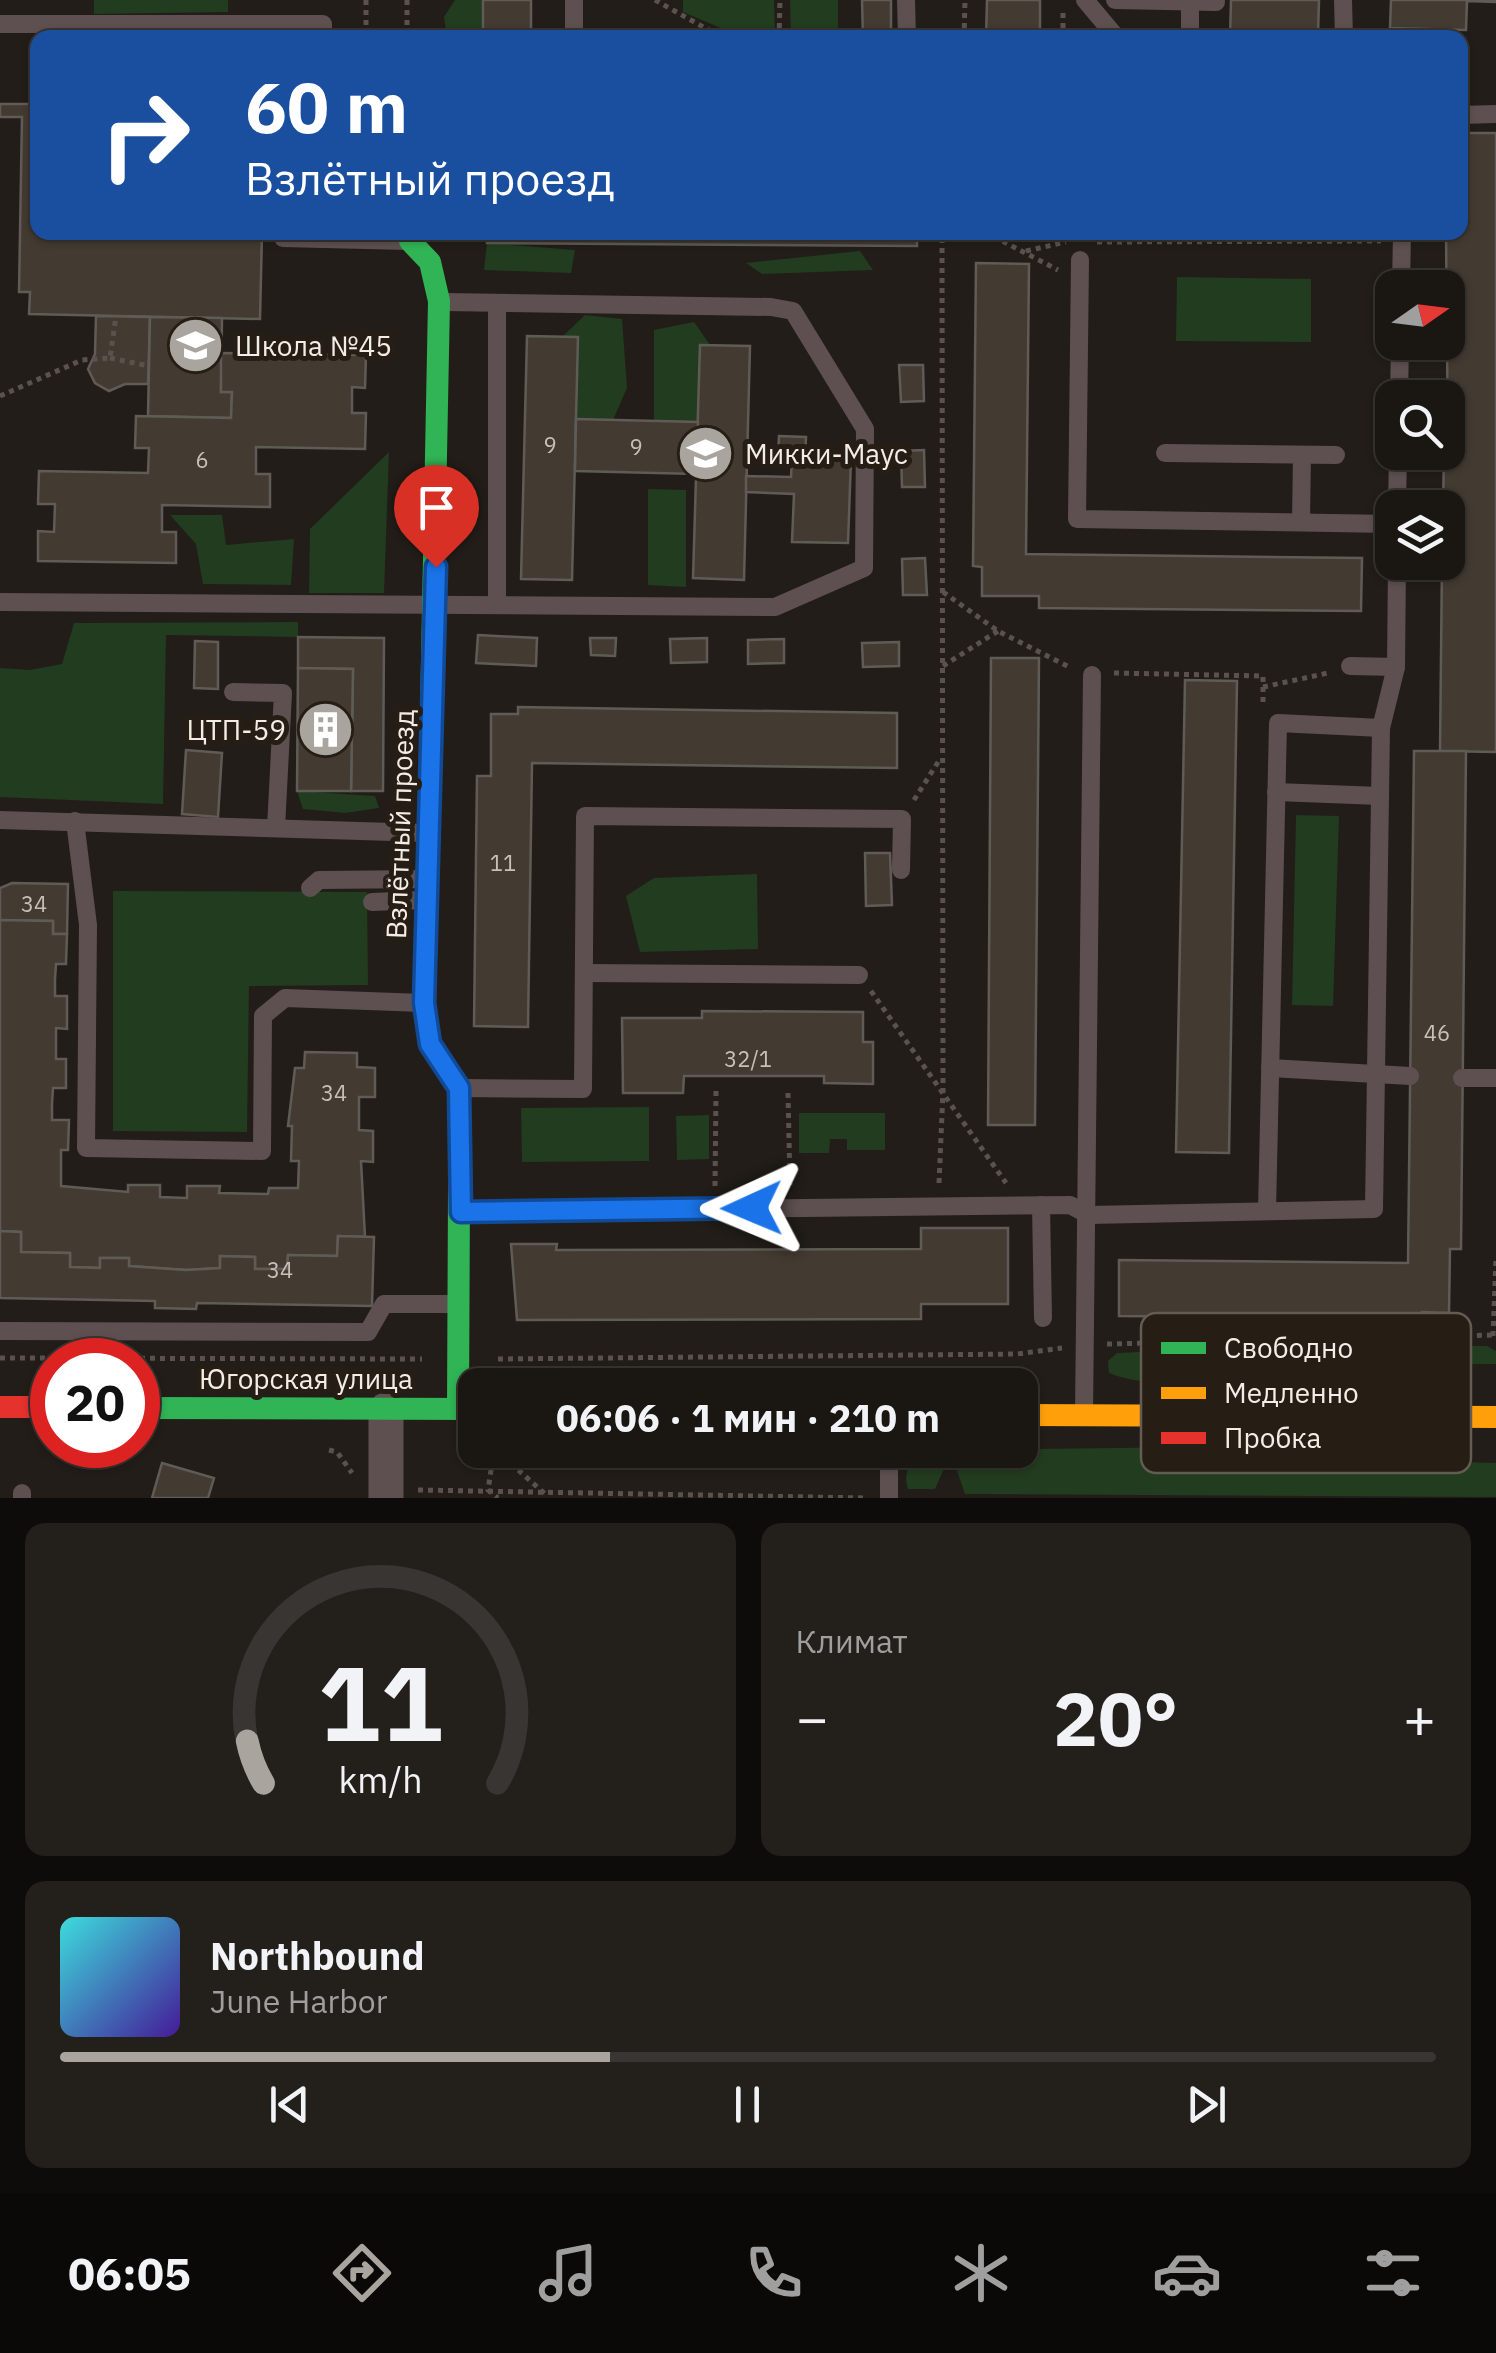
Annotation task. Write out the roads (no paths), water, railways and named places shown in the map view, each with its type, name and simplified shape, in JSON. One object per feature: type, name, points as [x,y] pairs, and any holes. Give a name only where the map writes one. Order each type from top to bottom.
[{"type":"street","name":"Взлётный проезд","points":[[402,241],[430,262],[438,301],[431,834],[424,1003],[430,1044],[459,1088]]},
{"type":"street","points":[[459,1088],[460,1368]]},
{"type":"street","points":[[0,1406],[30,1407]]},
{"type":"street","name":"Югорская улица","points":[[160,1408],[458,1409]]},
{"type":"street","points":[[386,1410],[386,1493]]},
{"type":"street","points":[[1038,1415],[1141,1416]]},
{"type":"street","points":[[1471,1417],[1496,1417]]},
{"type":"lane","points":[[574,0],[574,30]]},
{"type":"lane","points":[[906,0],[907,30]]},
{"type":"lane","points":[[1085,0],[1111,30]]},
{"type":"lane","points":[[1115,0],[1216,2]]},
{"type":"lane","points":[[1343,0],[1344,30]]},
{"type":"lane","points":[[1190,2],[1190,30]]},
{"type":"lane","points":[[0,24],[323,24],[323,30]]},
{"type":"lane","points":[[1468,114],[1496,114]]},
{"type":"lane","points":[[389,240],[402,241]]},
{"type":"lane","points":[[1401,270],[1402,240]]},
{"type":"lane","points":[[1077,251],[1080,282],[1076,519],[1375,524]]},
{"type":"lane","points":[[0,602],[775,607],[864,568],[866,429],[793,311],[771,307],[438,301]]},
{"type":"lane","points":[[496,304],[496,604]]},
{"type":"lane","points":[[1165,453],[1336,455]]},
{"type":"lane","points":[[1301,522],[1302,455]]},
{"type":"lane","points":[[461,1212],[1041,1205],[1070,1205],[1089,1215],[1374,1209],[1381,728],[1396,667],[1396,580]]},
{"type":"lane","points":[[1350,666],[1396,667]]},
{"type":"lane","points":[[1084,1416],[1092,675]]},
{"type":"lane","points":[[233,692],[283,694],[276,828]]},
{"type":"lane","points":[[1267,1210],[1278,723],[1381,728]]},
{"type":"lane","points":[[1276,792],[1380,796]]},
{"type":"lane","points":[[459,1088],[583,1089],[586,816],[902,819],[901,870]]},
{"type":"lane","points":[[0,820],[431,834]]},
{"type":"lane","points":[[75,821],[88,925],[86,1148],[262,1150],[262,1016],[284,998],[424,1003]]},
{"type":"lane","points":[[310,888],[319,880],[429,889]]},
{"type":"lane","points":[[372,902],[429,889]]},
{"type":"lane","points":[[584,973],[858,974]]},
{"type":"lane","points":[[1270,1068],[1410,1076]]},
{"type":"lane","points":[[1462,1078],[1496,1078]]},
{"type":"lane","points":[[1041,1205],[1043,1318]]},
{"type":"lane","points":[[0,1331],[368,1332],[384,1304],[460,1304]]},
{"type":"lane","points":[[889,1468],[889,1498]]},
{"type":"place","name":"Школа №45","points":[[196,346]]},
{"type":"place","name":"Микки-Маус","points":[[706,454]]},
{"type":"place","name":"ЦТП-59","points":[[325,730]]}]
